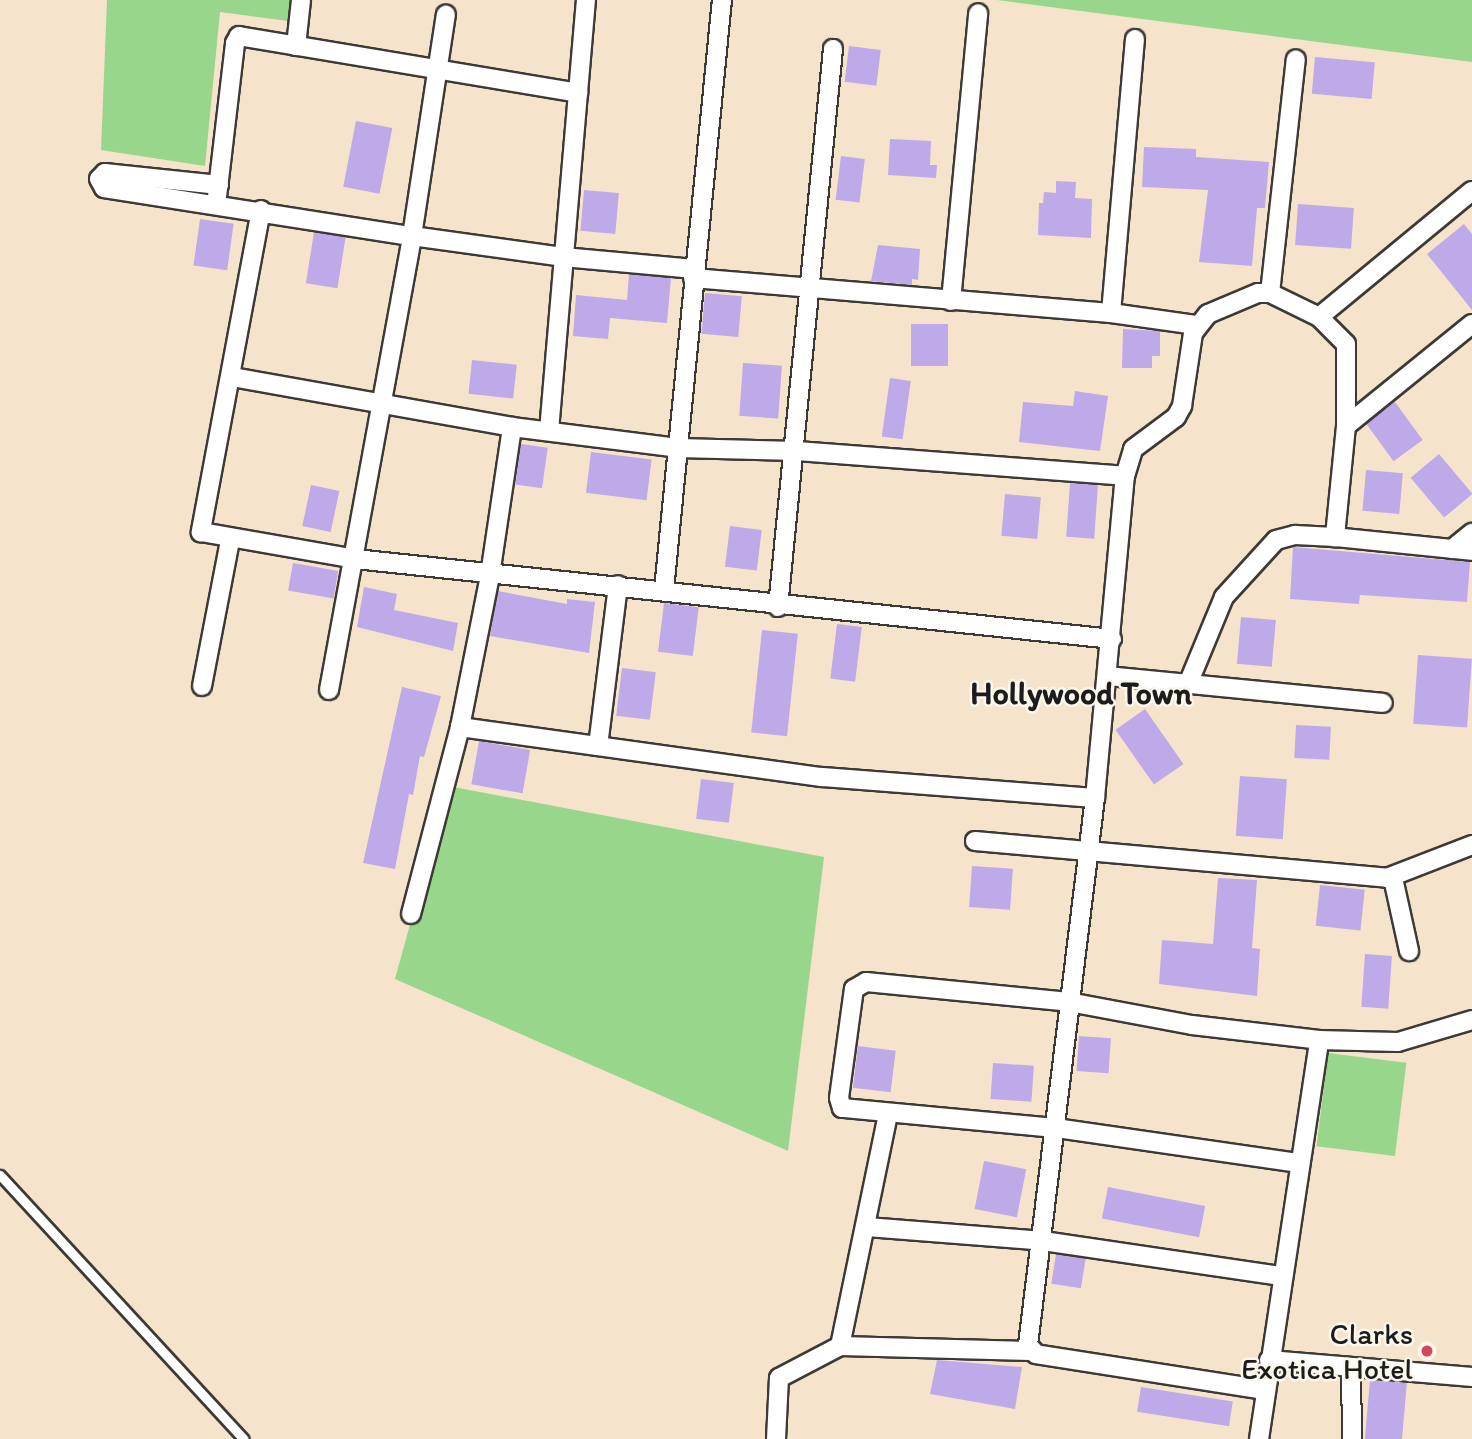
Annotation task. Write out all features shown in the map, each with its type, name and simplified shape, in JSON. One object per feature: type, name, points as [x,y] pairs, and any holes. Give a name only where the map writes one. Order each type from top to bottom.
[{"type":"street","points":[[296,46],[301,0]]},
{"type":"street","points":[[549,431],[586,0]]},
{"type":"street","points":[[664,590],[722,0]]},
{"type":"street","points":[[951,301],[978,13]]},
{"type":"street","points":[[329,690],[412,236],[446,15]]},
{"type":"street","points":[[216,204],[236,38],[578,93]]},
{"type":"street","points":[[1111,313],[1135,39]]},
{"type":"street","points":[[778,607],[812,289],[833,49]]},
{"type":"street","points":[[1270,293],[1296,59]]},
{"type":"street","points":[[219,185],[105,173],[99,179],[104,188],[563,257],[812,289],[1111,313],[1196,325]]},
{"type":"street","points":[[1319,317],[1472,191]]},
{"type":"street","points":[[261,210],[232,377],[199,528],[230,540],[355,559],[490,575],[664,590],[778,607],[1112,639]]},
{"type":"street","points":[[1030,1351],[1069,1002],[1096,798],[1125,476],[1133,449],[1168,424],[1182,406],[1196,325],[1208,314],[1258,293],[1270,293],[1319,317],[1346,344],[1346,426],[1335,537]]},
{"type":"street","points":[[1346,426],[1472,324]]},
{"type":"street","points":[[232,377],[512,427],[678,448],[796,451],[1125,476]]},
{"type":"street","points":[[411,914],[460,727],[490,575],[512,427]]},
{"type":"street","points":[[1452,549],[1472,533]]},
{"type":"street","points":[[1188,684],[1224,597],[1267,549],[1295,535],[1472,551]]},
{"type":"street","points":[[202,686],[230,540]]},
{"type":"street","points":[[598,746],[618,585]]},
{"type":"street","points":[[1108,676],[1382,703]]},
{"type":"street","points":[[460,727],[832,778],[1096,798]]},
{"type":"street","points":[[975,841],[1392,878],[1472,845]]},
{"type":"street","points":[[1392,878],[1409,951]]},
{"type":"street","points":[[1299,1163],[1055,1128],[846,1110],[840,1104],[852,994],[860,983],[1069,1002],[1192,1025],[1319,1040],[1398,1042],[1472,1020]]},
{"type":"street","points":[[1259,1439],[1281,1276],[1319,1040]]},
{"type":"street","points":[[840,1346],[867,1227],[888,1115]]},
{"type":"street","points":[[867,1227],[1044,1241],[1281,1276]]},
{"type":"street","points":[[776,1439],[779,1378],[840,1346],[1030,1351],[1265,1390]]},
{"type":"street","points":[[1269,1360],[1472,1377]]},
{"type":"street","points":[[1351,1368],[1352,1439]]},
{"type":"lane","points":[[0,1175],[244,1439]]},
{"type":"green space","points":[[107,0],[291,0],[288,21],[220,12],[205,166],[101,150]]},
{"type":"green space","points":[[997,0],[1472,0],[1472,62]]},
{"type":"green space","points":[[448,786],[824,857],[788,1151],[395,979]]},
{"type":"green space","points":[[1328,1053],[1406,1063],[1395,1156],[1317,1146]]},
{"type":"building","points":[[849,46],[881,50],[876,86],[845,82]]},
{"type":"building","points":[[1315,57],[1375,62],[1372,99],[1312,94]]},
{"type":"building","points":[[356,121],[392,128],[380,194],[343,187]]},
{"type":"building","points":[[890,139],[931,141],[930,165],[937,165],[936,178],[888,175]]},
{"type":"building","points":[[1144,147],[1196,149],[1196,157],[1269,162],[1265,208],[1257,208],[1252,266],[1199,262],[1208,190],[1142,187]]},
{"type":"building","points":[[841,156],[865,159],[859,203],[836,200]]},
{"type":"building","points":[[1056,181],[1076,182],[1075,198],[1092,199],[1091,238],[1038,235],[1039,203],[1043,203],[1044,192],[1056,193]]},
{"type":"building","points":[[584,190],[619,193],[615,234],[580,231]]},
{"type":"building","points":[[1298,204],[1354,208],[1351,249],[1295,245]]},
{"type":"building","points":[[200,219],[234,224],[227,270],[193,266]]},
{"type":"building","points":[[1464,224],[1472,234],[1472,310],[1427,254]]},
{"type":"building","points":[[314,232],[346,237],[337,288],[306,283]]},
{"type":"building","points":[[878,245],[920,249],[918,280],[912,279],[912,285],[871,281]]},
{"type":"building","points":[[629,274],[671,278],[667,323],[610,318],[608,339],[573,336],[576,295],[627,300]]},
{"type":"building","points":[[705,293],[742,296],[738,337],[701,334]]},
{"type":"building","points":[[911,324],[948,324],[948,366],[911,366]]},
{"type":"building","points":[[1123,329],[1160,331],[1160,356],[1152,356],[1152,368],[1122,368]]},
{"type":"building","points":[[472,360],[517,365],[513,399],[468,394]]},
{"type":"building","points":[[743,363],[782,366],[778,419],[739,416]]},
{"type":"building","points":[[890,378],[911,381],[903,439],[882,436]]},
{"type":"building","points":[[1075,391],[1108,396],[1100,451],[1019,442],[1023,402],[1073,406]]},
{"type":"building","points":[[1395,402],[1423,440],[1394,461],[1366,423]]},
{"type":"building","points":[[521,444],[548,448],[542,488],[515,485]]},
{"type":"building","points":[[591,452],[652,459],[647,500],[586,493]]},
{"type":"building","points":[[1439,454],[1472,493],[1444,518],[1411,478]]},
{"type":"building","points":[[1366,470],[1403,473],[1399,514],[1362,511]]},
{"type":"building","points":[[1070,483],[1098,485],[1094,539],[1066,537]]},
{"type":"building","points":[[311,485],[339,491],[331,532],[302,526]]},
{"type":"building","points":[[1005,494],[1041,497],[1037,539],[1001,536]]},
{"type":"building","points":[[730,526],[762,530],[757,571],[725,567]]},
{"type":"building","points":[[1293,547],[1470,562],[1467,602],[1360,595],[1359,604],[1290,599]]},
{"type":"building","points":[[293,563],[338,571],[333,599],[288,591]]},
{"type":"building","points":[[364,587],[397,594],[394,610],[458,623],[453,651],[357,627]]},
{"type":"building","points":[[498,591],[567,604],[567,599],[595,602],[589,653],[490,636]]},
{"type":"building","points":[[664,603],[699,607],[693,656],[658,652]]},
{"type":"building","points":[[1241,617],[1276,620],[1272,667],[1237,664]]},
{"type":"building","points":[[837,624],[862,627],[855,682],[830,679]]},
{"type":"building","points":[[762,630],[798,634],[787,736],[751,732]]},
{"type":"building","points":[[1418,655],[1472,659],[1467,728],[1413,724]]},
{"type":"building","points":[[622,668],[656,672],[650,720],[616,716]]},
{"type":"building","points":[[402,687],[441,696],[424,757],[420,756],[413,795],[409,794],[395,869],[363,863]]},
{"type":"building","points":[[1145,709],[1183,764],[1154,785],[1116,730]]},
{"type":"building","points":[[1296,725],[1331,727],[1329,760],[1294,758]]},
{"type":"building","points":[[479,741],[530,750],[523,793],[471,784]]},
{"type":"building","points":[[1240,776],[1287,779],[1283,839],[1236,836]]},
{"type":"building","points":[[701,779],[734,783],[729,823],[696,819]]},
{"type":"building","points":[[972,866],[1013,869],[1010,910],[969,907]]},
{"type":"building","points":[[1218,878],[1257,880],[1252,948],[1260,949],[1257,996],[1159,984],[1162,940],[1213,944]]},
{"type":"building","points":[[1320,885],[1365,890],[1360,930],[1316,926]]},
{"type":"building","points":[[1365,954],[1392,956],[1388,1009],[1361,1007]]},
{"type":"building","points":[[1079,1036],[1111,1038],[1108,1073],[1077,1071]]},
{"type":"building","points":[[858,1046],[896,1051],[891,1092],[853,1088]]},
{"type":"building","points":[[993,1063],[1034,1066],[1031,1102],[990,1099]]},
{"type":"building","points":[[984,1161],[1026,1169],[1017,1217],[975,1209]]},
{"type":"building","points":[[1108,1187],[1205,1206],[1199,1237],[1102,1218]]},
{"type":"building","points":[[1056,1254],[1086,1259],[1081,1288],[1051,1284]]},
{"type":"building","points":[[937,1360],[1022,1367],[1015,1409],[930,1394]]},
{"type":"building","points":[[1370,1380],[1407,1383],[1402,1439],[1365,1439]]},
{"type":"building","points":[[1141,1387],[1233,1402],[1229,1426],[1137,1412]]},
{"type":"place","name":"Clarks Exotica Hotel","points":[[1427,1351]]},
{"type":"district","name":"Hollywood Town","points":[[1081,693]]}]
